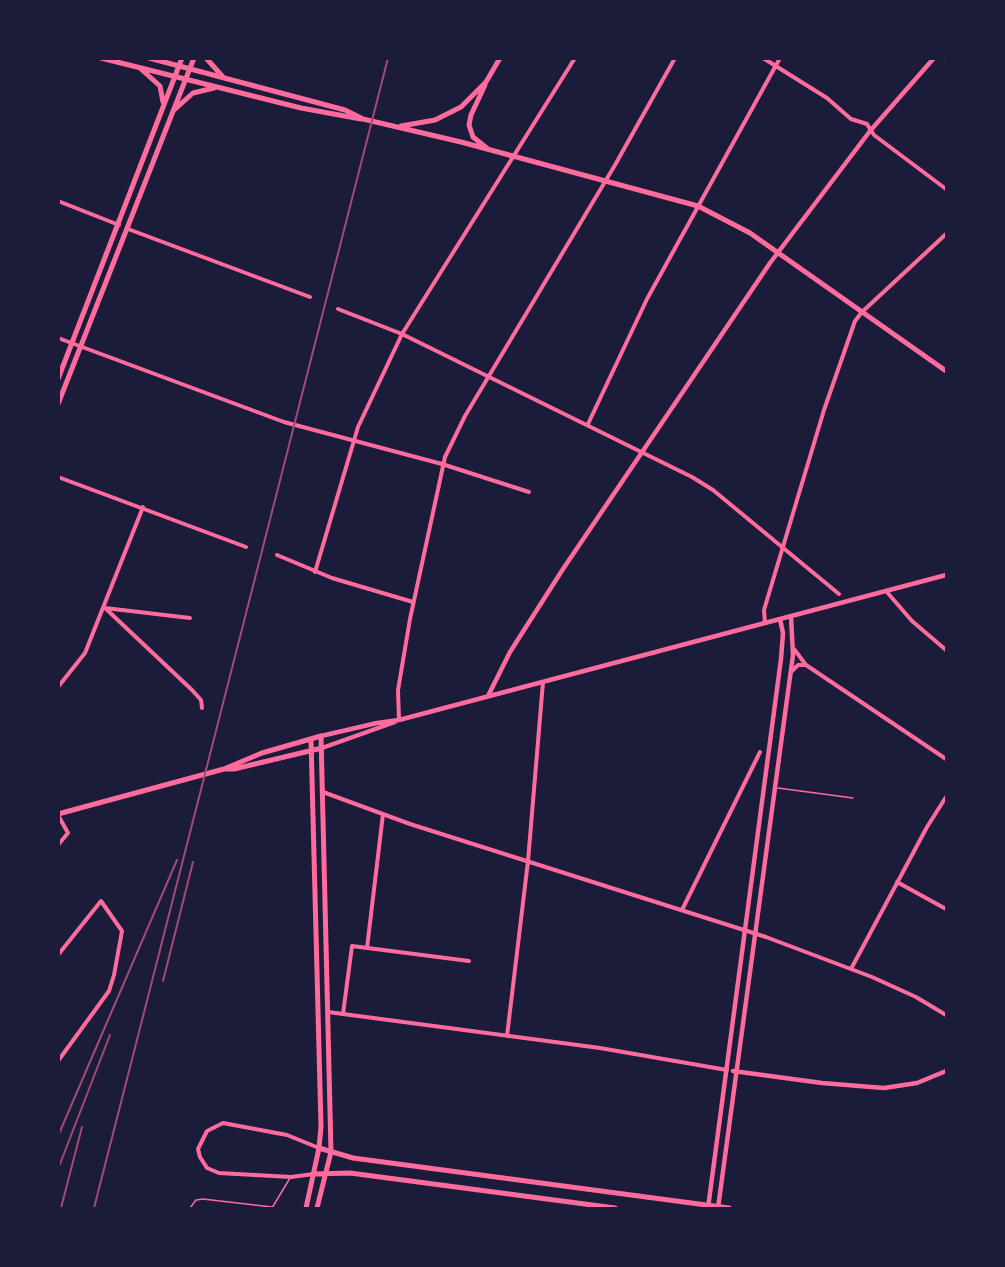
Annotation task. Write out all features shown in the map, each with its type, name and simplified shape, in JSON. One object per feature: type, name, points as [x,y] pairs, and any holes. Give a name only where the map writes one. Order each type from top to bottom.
[{"type":"main road","points":[[101,58],[301,108],[394,126],[698,206],[738,226],[946,371]]},
{"type":"main road","points":[[58,379],[120,225],[182,58]]},
{"type":"main road","points":[[58,404],[194,58]]},
{"type":"main road","points":[[206,58],[226,80]]},
{"type":"main road","points":[[489,150],[473,136],[470,125],[471,115],[500,58]]},
{"type":"main road","points":[[152,59],[345,111],[363,119]]},
{"type":"main road","points":[[134,65],[160,86],[163,105]]},
{"type":"main road","points":[[394,126],[416,124],[443,117],[468,102],[486,82]]},
{"type":"main road","points":[[171,114],[193,93],[218,87]]},
{"type":"main road","points":[[58,814],[224,769],[243,759],[321,736],[331,1152],[317,1209]]},
{"type":"main road","points":[[306,1209],[320,1148],[320,1012],[311,739]]},
{"type":"main road","points":[[224,769],[234,769],[322,748]]},
{"type":"main road","points":[[320,1148],[353,1158],[729,1209]]},
{"type":"main road","points":[[314,1174],[350,1173],[615,1209]]},
{"type":"street","points":[[315,572],[353,442],[402,334],[513,157],[523,146],[575,58]]},
{"type":"street","points":[[399,720],[398,690],[413,602],[442,464],[465,416],[675,58]]},
{"type":"street","points":[[764,58],[827,98],[851,118],[867,124],[870,131],[946,189]]},
{"type":"street","points":[[588,425],[647,299],[780,58]]},
{"type":"street","points":[[488,696],[515,644],[642,450],[778,253],[870,131],[934,58]]},
{"type":"street","points":[[58,201],[120,225]]},
{"type":"street","points":[[128,229],[309,297]]},
{"type":"street","points":[[765,623],[764,610],[824,410],[855,321],[946,234]]},
{"type":"street","points":[[338,309],[402,334],[642,450],[713,490],[840,594]]},
{"type":"street","points":[[58,338],[284,422],[442,464],[530,492]]},
{"type":"street","points":[[58,477],[246,547]]},
{"type":"street","points":[[58,687],[85,653],[143,507]]},
{"type":"street","points":[[277,555],[315,572],[413,602]]},
{"type":"street","points":[[321,736],[399,720],[946,575]]},
{"type":"street","points":[[886,591],[912,621],[946,650]]},
{"type":"street","points":[[104,608],[190,618]]},
{"type":"street","points":[[104,608],[192,690],[201,700],[202,708]]},
{"type":"street","points":[[718,1208],[793,648],[791,616]]},
{"type":"street","points":[[708,1207],[782,650],[780,619]]},
{"type":"street","points":[[793,648],[806,665],[946,759]]},
{"type":"street","points":[[790,672],[798,665],[806,665]]},
{"type":"street","points":[[507,1036],[528,861],[543,682]]},
{"type":"street","points":[[322,748],[364,735],[399,720]]},
{"type":"street","points":[[682,910],[760,752]]},
{"type":"street","points":[[322,791],[382,814],[754,933],[851,969],[916,997],[946,1015]]},
{"type":"street","points":[[851,969],[946,797]]},
{"type":"street","points":[[58,814],[68,832],[58,845]]},
{"type":"street","points":[[366,948],[382,814]]},
{"type":"street","points":[[897,882],[946,909]]},
{"type":"street","points":[[58,955],[101,901],[122,935],[109,991],[58,1061]]},
{"type":"street","points":[[343,1014],[352,946],[469,961]]},
{"type":"street","points":[[328,1012],[600,1048],[736,1072],[822,1083],[884,1088],[917,1083],[946,1071]]},
{"type":"street","points":[[314,1174],[291,1177],[237,1175],[212,1171],[200,1157],[201,1141],[207,1131],[223,1123],[287,1135],[320,1148]]},
{"type":"lane","points":[[774,788],[853,798]]},
{"type":"lane","points":[[190,1209],[196,1200],[203,1199],[272,1208],[291,1177]]},
{"type":"railway","points":[[94,1208],[388,58]]},
{"type":"railway","points":[[58,1136],[177,860]]},
{"type":"railway","points":[[163,981],[193,862]]},
{"type":"railway","points":[[58,1169],[110,1035]]},
{"type":"railway","points":[[61,1208],[82,1127]]}]
